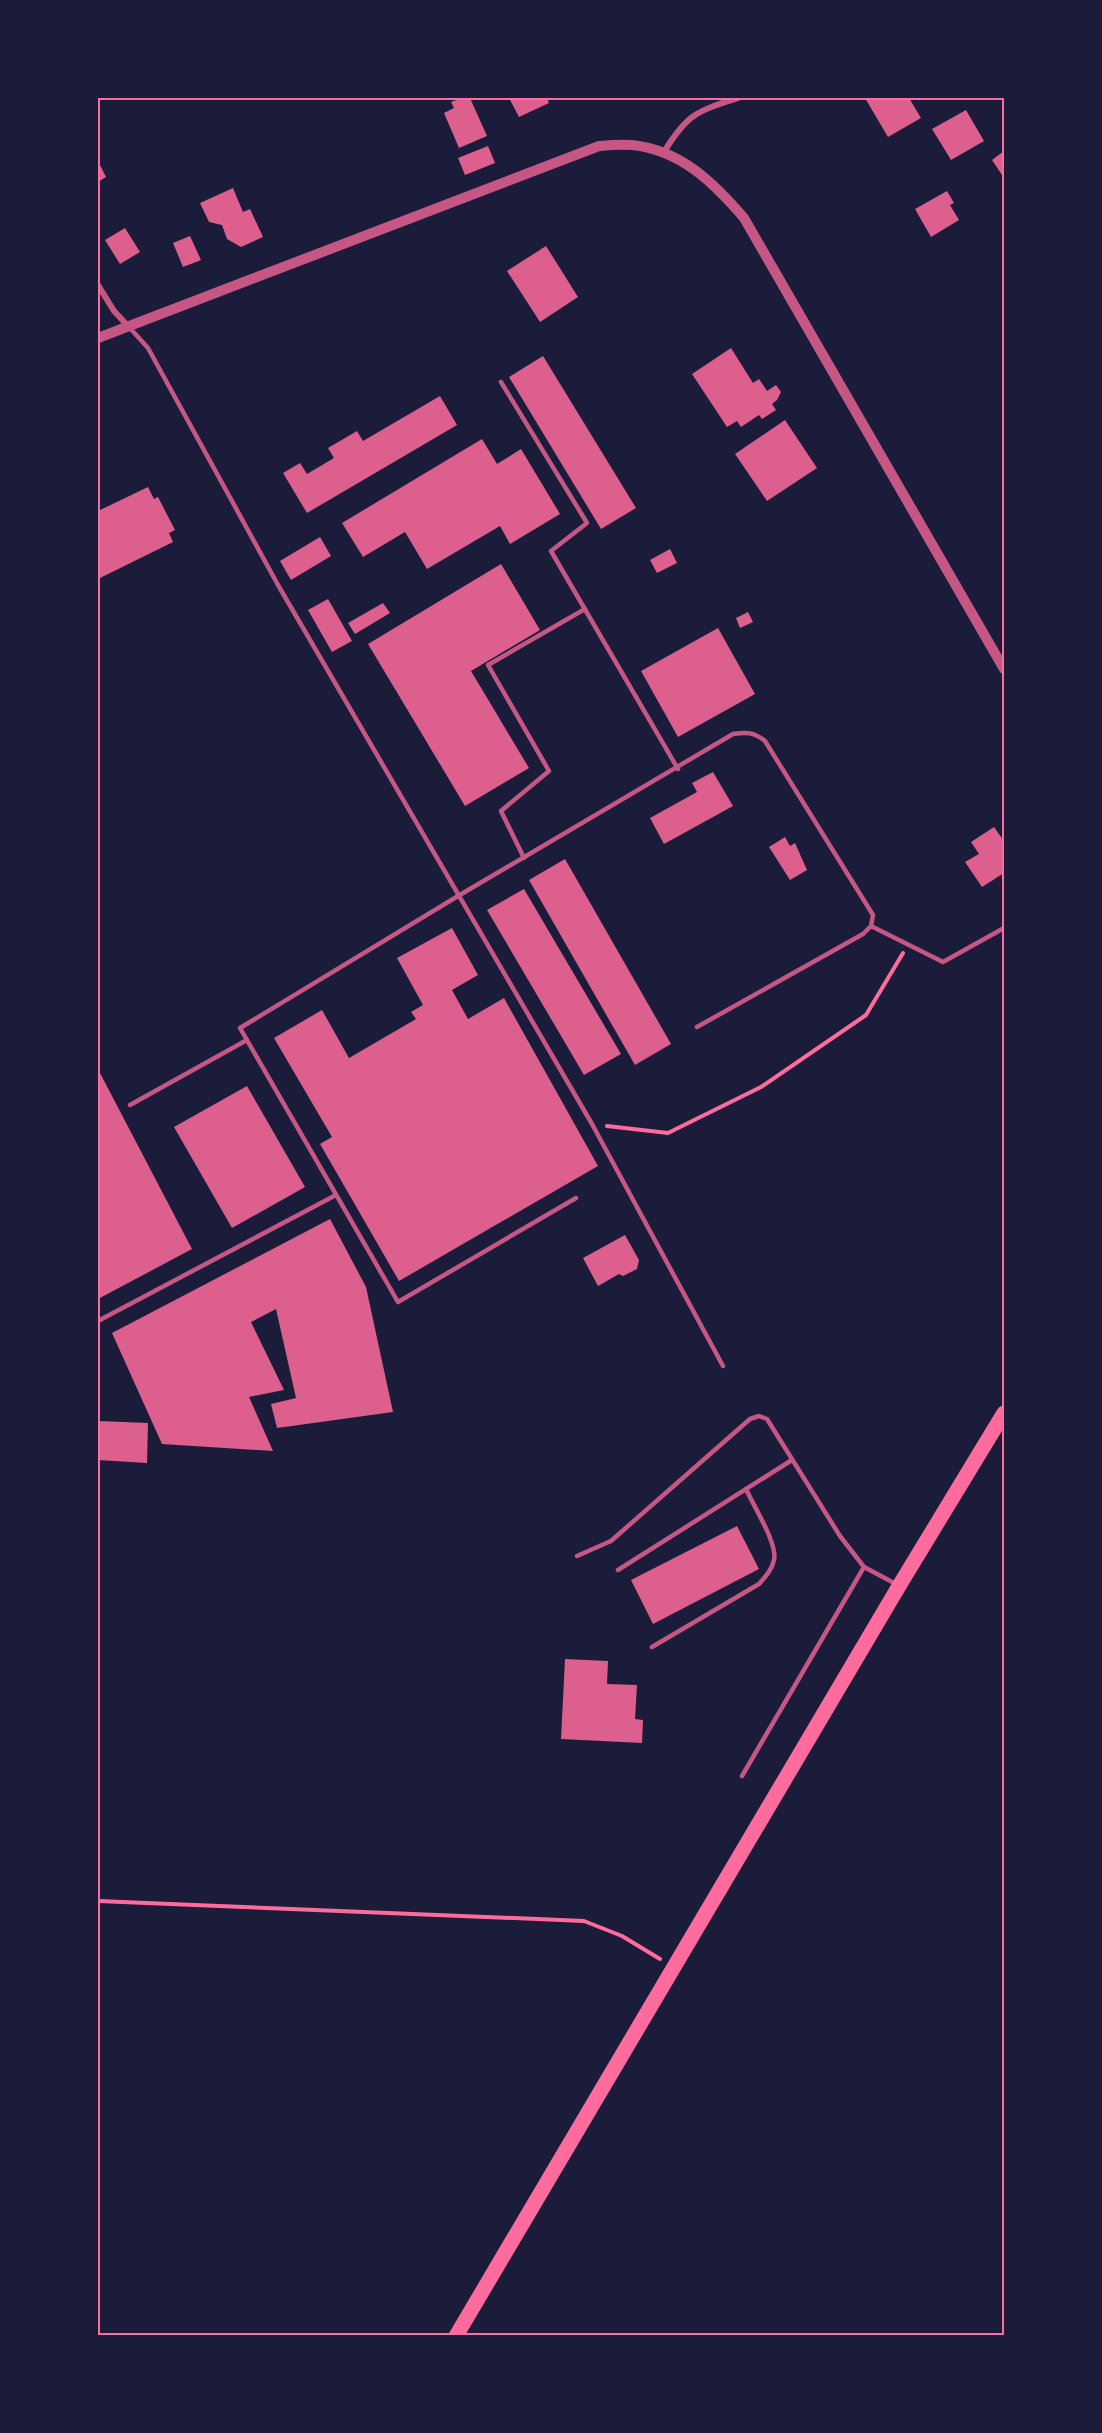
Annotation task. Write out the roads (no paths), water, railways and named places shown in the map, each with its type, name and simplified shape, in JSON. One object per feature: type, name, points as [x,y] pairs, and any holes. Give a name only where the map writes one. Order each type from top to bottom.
[{"type":"main road","points":[[456,2336],[899,1586],[1005,1413]]},
{"type":"street","points":[[664,152],[680,127],[704,108],[738,98]]},
{"type":"street","points":[[98,338],[599,146],[632,145],[664,152],[690,166],[717,187],[744,218],[1005,669]]},
{"type":"street","points":[[98,285],[114,311],[129,327]]},
{"type":"lane","points":[[129,327],[148,348],[278,585],[592,1124],[723,1366]]},
{"type":"lane","points":[[501,382],[587,523],[551,551],[678,769]]},
{"type":"lane","points":[[524,858],[501,812],[549,771],[488,665],[585,609]]},
{"type":"lane","points":[[576,1198],[398,1302],[240,1028],[458,896],[733,735],[745,732],[756,734],[765,741],[871,908],[873,915],[871,926],[863,934],[697,1027]]},
{"type":"lane","points":[[871,926],[943,962],[1005,928]]},
{"type":"lane","points":[[130,1105],[247,1040]]},
{"type":"lane","points":[[98,1321],[336,1195]]},
{"type":"lane","points":[[577,1556],[611,1541],[750,1419],[759,1416],[766,1419],[840,1536],[864,1567],[899,1586]]},
{"type":"lane","points":[[618,1570],[792,1460]]},
{"type":"lane","points":[[652,1647],[759,1584],[770,1572],[775,1558],[771,1542],[746,1489]]},
{"type":"lane","points":[[742,1776],[864,1567]]}]
